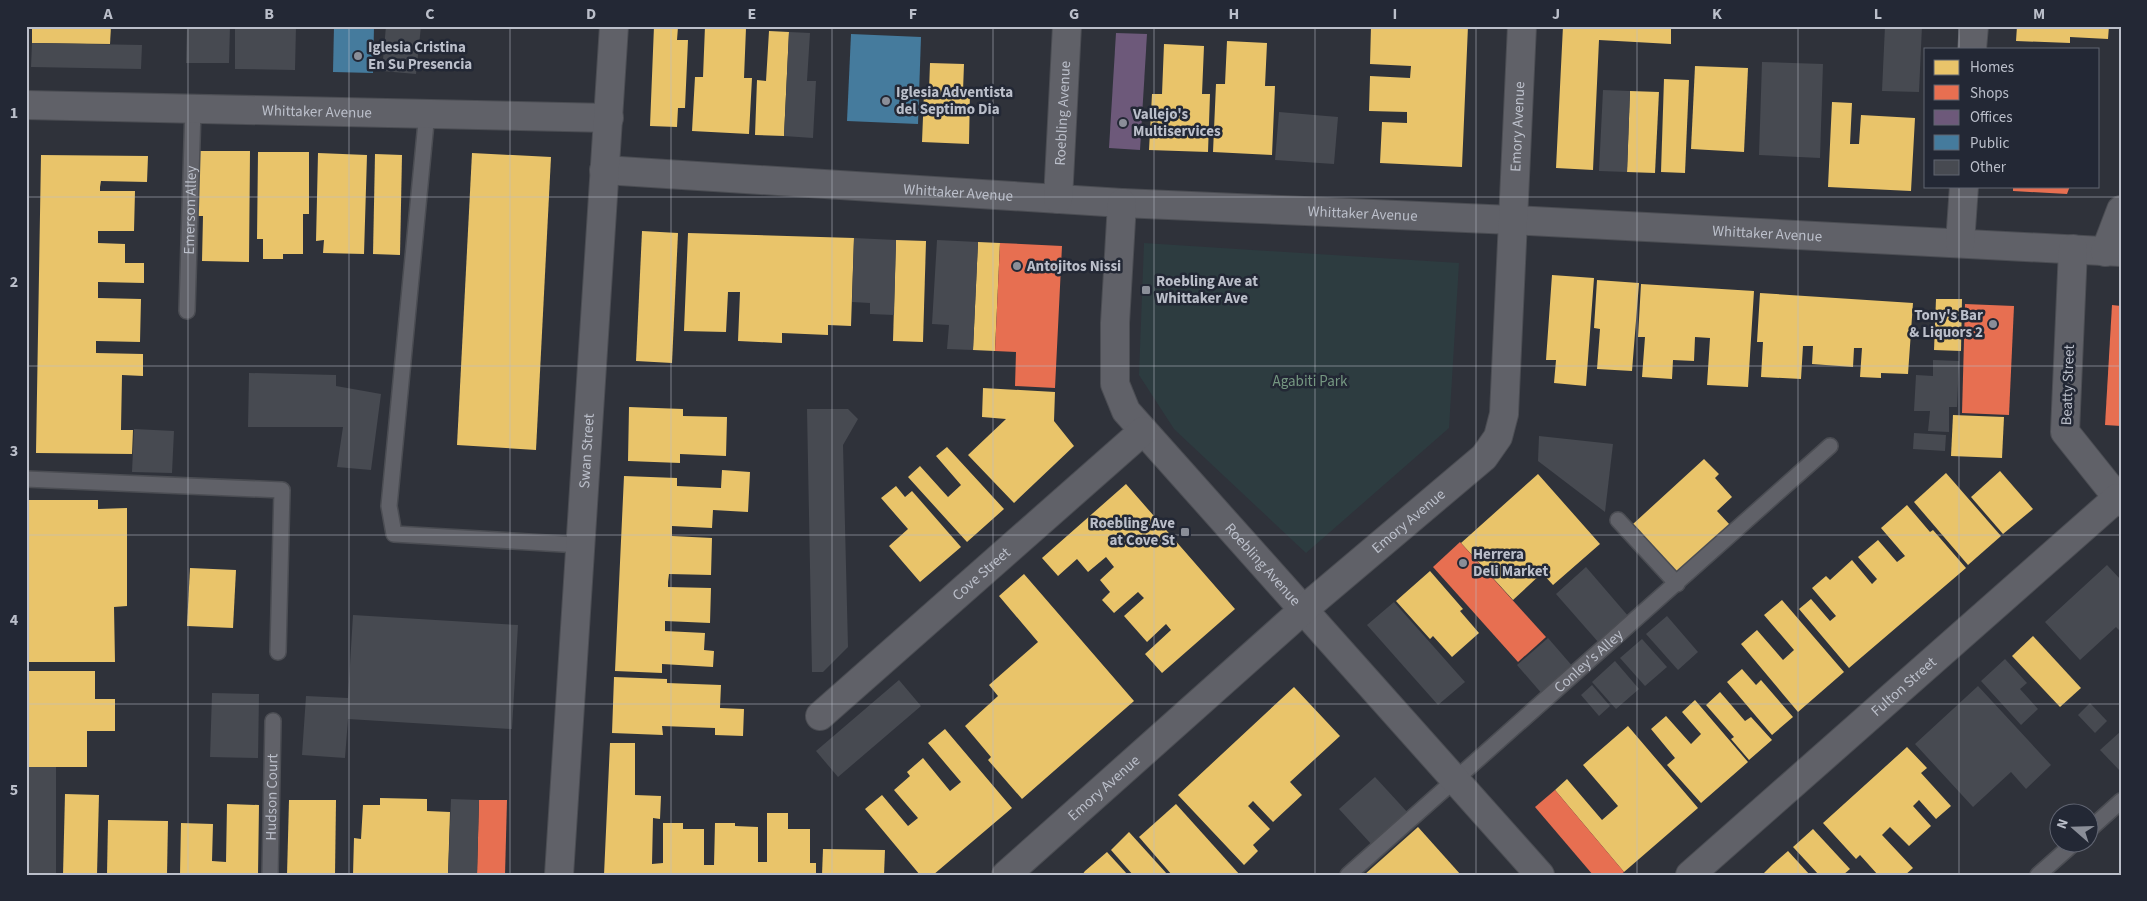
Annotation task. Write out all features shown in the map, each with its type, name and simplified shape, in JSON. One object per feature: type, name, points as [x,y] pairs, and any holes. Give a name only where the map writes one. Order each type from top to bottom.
[{"type":"street","name":"Swan Street","points":[[559,875],[614,26]]},
{"type":"street","name":"Roebling Avenue","points":[[1058,199],[1067,26]]},
{"type":"street","name":"Emory Avenue","points":[[1006,875],[1303,610],[1484,457],[1498,437],[1504,414],[1522,26]]},
{"type":"street","points":[[1972,48],[1974,26]]},
{"type":"street","name":"Whittaker Avenue","points":[[26,105],[428,112],[609,118]]},
{"type":"street","name":"Whittaker Avenue","points":[[604,170],[1122,203],[1512,220],[2113,252]]},
{"type":"street","points":[[1960,243],[1964,188]]},
{"type":"street","name":"Roebling Avenue","points":[[1122,203],[1115,323],[1115,384],[1126,411],[1454,781],[1540,875]]},
{"type":"street","points":[[2113,252],[2121,210]]},
{"type":"street","name":"Beatty Street","points":[[2073,250],[2065,432],[2119,500]]},
{"type":"street","name":"Cove Street","points":[[820,716],[1143,431]]},
{"type":"street","name":"Fulton Street","points":[[1690,875],[2119,500]]},
{"type":"lane","name":"Emerson Alley","points":[[187,311],[193,108]]},
{"type":"lane","points":[[428,112],[389,506],[394,534],[580,545]]},
{"type":"lane","name":"Conley's Alley","points":[[1348,875],[1830,446]]},
{"type":"lane","points":[[26,479],[282,490],[278,652]]},
{"type":"lane","points":[[1618,520],[1677,584]]},
{"type":"lane","name":"Hudson Court","points":[[270,875],[274,721]]},
{"type":"lane","points":[[2100,819],[2121,801]]},
{"type":"lane","points":[[2038,875],[2062,854]]},
{"type":"green space","name":"Agabiti Park","points":[[1144,243],[1459,263],[1449,428],[1306,553],[1174,429],[1139,375]]},
{"type":"building: Homes","points":[[32,26],[111,26],[110,44],[32,43]]},
{"type":"building: Homes","points":[[654,26],[678,27],[677,40],[688,40],[685,108],[678,108],[677,127],[650,126]]},
{"type":"building: Homes","points":[[705,26],[746,28],[744,78],[752,78],[749,134],[692,131],[695,77],[703,77]]},
{"type":"building: Homes","points":[[1371,26],[1468,26],[1462,167],[1380,163],[1382,122],[1407,123],[1407,112],[1369,111],[1370,76],[1410,78],[1411,66],[1370,64]]},
{"type":"building: Homes","points":[[1563,26],[1671,26],[1671,44],[1599,40],[1593,170],[1556,168]]},
{"type":"building: Homes","points":[[2017,26],[2109,26],[2108,39],[2070,37],[2070,43],[2016,41]]},
{"type":"building: Homes","points":[[769,31],[789,32],[784,136],[755,135],[757,80],[766,81]]},
{"type":"building: Homes","points":[[1227,41],[1267,43],[1265,86],[1275,86],[1272,155],[1213,152],[1216,84],[1225,84]]},
{"type":"building: Homes","points":[[1164,44],[1204,46],[1202,94],[1210,94],[1208,152],[1149,150],[1152,94],[1162,94]]},
{"type":"building: Homes","points":[[930,63],[964,64],[963,91],[970,91],[969,144],[922,142],[924,92],[929,92]]},
{"type":"building: Homes","points":[[1695,66],[1748,68],[1744,152],[1691,149]]},
{"type":"building: Homes","points":[[1664,79],[1689,80],[1685,173],[1661,172]]},
{"type":"building: Homes","points":[[1630,91],[1659,92],[1655,173],[1627,172]]},
{"type":"building: Homes","points":[[1832,102],[1852,103],[1850,144],[1859,144],[1861,115],[1915,118],[1911,191],[1828,187]]},
{"type":"building: Homes","points":[[198,151],[250,151],[249,262],[202,261],[203,216],[198,216]]},
{"type":"building: Homes","points":[[258,152],[309,152],[309,214],[303,214],[303,254],[283,254],[283,259],[263,259],[263,239],[257,239]]},
{"type":"building: Homes","points":[[318,153],[367,155],[364,254],[323,253],[324,240],[316,241]]},
{"type":"building: Homes","points":[[472,153],[551,157],[536,450],[457,445]]},
{"type":"building: Homes","points":[[375,154],[402,155],[400,255],[373,254]]},
{"type":"building: Homes","points":[[41,155],[148,156],[147,182],[101,181],[100,187],[100,191],[135,191],[134,231],[98,231],[98,243],[125,244],[125,263],[144,263],[144,283],[98,282],[98,298],[141,299],[140,342],[96,341],[96,353],[143,354],[143,376],[122,375],[121,430],[133,430],[132,454],[36,453]]},
{"type":"building: Homes","points":[[642,231],[678,233],[672,363],[636,361]]},
{"type":"building: Homes","points":[[688,233],[854,238],[851,326],[828,325],[828,335],[782,333],[782,343],[738,341],[740,292],[728,292],[726,332],[684,331]]},
{"type":"building: Homes","points":[[896,240],[926,241],[923,342],[893,341]]},
{"type":"building: Homes","points":[[978,242],[1000,243],[995,351],[973,350]]},
{"type":"building: Homes","points":[[1552,275],[1594,278],[1586,386],[1554,383],[1556,360],[1546,360]]},
{"type":"building: Homes","points":[[1597,280],[1639,283],[1632,371],[1597,369],[1600,329],[1594,328]]},
{"type":"building: Homes","points":[[1641,284],[1754,291],[1748,387],[1707,385],[1710,338],[1695,337],[1694,361],[1673,360],[1672,379],[1642,377],[1645,337],[1638,337]]},
{"type":"building: Homes","points":[[1760,293],[1913,303],[1908,374],[1881,373],[1881,378],[1860,377],[1862,348],[1854,348],[1853,367],[1812,364],[1813,346],[1803,346],[1801,379],[1761,377],[1763,342],[1757,342]]},
{"type":"building: Homes","points":[[1936,299],[1962,299],[1961,351],[1934,350]]},
{"type":"building: Homes","points":[[983,388],[1055,392],[1054,421],[1074,446],[1014,503],[968,455],[1006,419],[982,417]]},
{"type":"building: Homes","points":[[629,407],[683,409],[683,416],[727,417],[726,456],[680,454],[680,463],[628,461]]},
{"type":"building: Homes","points":[[1953,415],[2004,417],[2002,458],[1951,456]]},
{"type":"building: Homes","points":[[947,447],[1004,509],[967,542],[908,477],[920,466],[948,497],[961,485],[936,456]]},
{"type":"building: Homes","points":[[1704,459],[1719,474],[1715,478],[1732,497],[1717,511],[1730,525],[1679,574],[1633,524]]},
{"type":"building: Homes","points":[[722,470],[750,472],[748,512],[713,510],[712,528],[672,526],[672,536],[712,538],[711,575],[669,574],[668,582],[668,587],[711,588],[710,623],[665,621],[665,631],[705,633],[704,650],[714,651],[713,667],[662,664],[662,673],[615,671],[624,476],[677,478],[677,486],[721,488]]},
{"type":"building: Homes","points":[[2000,471],[2033,509],[2003,534],[1971,497]]},
{"type":"building: Homes","points":[[1946,473],[2001,536],[1968,565],[1914,502]]},
{"type":"building: Homes","points":[[1538,474],[1600,544],[1553,585],[1542,573],[1513,600],[1461,543]]},
{"type":"building: Homes","points":[[1126,484],[1235,609],[1162,673],[1145,654],[1171,630],[1166,624],[1147,642],[1124,616],[1144,598],[1138,592],[1114,613],[1102,600],[1110,592],[1100,580],[1114,567],[1106,557],[1088,572],[1077,559],[1058,576],[1042,558]]},
{"type":"building: Homes","points":[[896,486],[905,497],[912,491],[961,547],[920,582],[889,546],[908,529],[881,498]]},
{"type":"building: Homes","points":[[26,500],[98,500],[98,509],[127,508],[127,606],[114,607],[115,662],[26,662]]},
{"type":"building: Homes","points":[[1907,505],[1930,532],[1933,530],[1966,568],[1849,668],[1799,609],[1811,599],[1830,621],[1836,616],[1812,588],[1826,576],[1830,580],[1852,560],[1872,584],[1877,579],[1858,557],[1878,540],[1897,562],[1905,556],[1881,528]]},
{"type":"building: Homes","points":[[190,568],[236,570],[233,628],[187,626]]},
{"type":"building: Homes","points":[[1430,571],[1463,609],[1460,611],[1479,633],[1452,657],[1433,636],[1430,639],[1396,601]]},
{"type":"building: Homes","points":[[1024,574],[1134,701],[1022,799],[988,760],[991,757],[965,726],[998,696],[989,685],[1038,642],[999,596]]},
{"type":"building: Homes","points":[[1782,600],[1844,672],[1798,712],[1741,644],[1757,630],[1783,660],[1794,650],[1764,615]]},
{"type":"building: Homes","points":[[2033,636],[2081,688],[2060,707],[2012,656]]},
{"type":"building: Homes","points":[[1742,669],[1756,685],[1761,680],[1793,717],[1772,735],[1727,682]]},
{"type":"building: Homes","points":[[26,671],[95,671],[95,699],[115,699],[115,731],[87,731],[87,767],[26,767]]},
{"type":"building: Homes","points":[[614,677],[667,679],[667,683],[721,685],[720,708],[744,709],[743,736],[715,735],[715,728],[662,726],[663,735],[612,733]]},
{"type":"building: Homes","points":[[1294,687],[1340,736],[1290,782],[1302,795],[1273,822],[1253,801],[1248,806],[1270,829],[1253,845],[1258,851],[1244,865],[1178,795]]},
{"type":"building: Homes","points":[[1720,692],[1745,721],[1751,717],[1772,740],[1749,760],[1731,739],[1734,737],[1706,705]]},
{"type":"building: Homes","points":[[1695,700],[1748,762],[1701,803],[1667,765],[1675,758],[1651,729],[1666,716],[1691,744],[1701,734],[1682,712]]},
{"type":"building: Homes","points":[[1628,726],[1698,808],[1624,872],[1555,790],[1567,779],[1602,820],[1618,806],[1583,765]]},
{"type":"building: Homes","points":[[945,729],[1012,808],[933,875],[920,875],[865,809],[882,795],[908,826],[918,818],[894,790],[910,776],[907,772],[923,758],[950,791],[961,782],[928,743]]},
{"type":"building: Homes","points":[[610,743],[635,743],[635,795],[661,796],[660,819],[653,818],[652,864],[663,863],[663,823],[683,823],[683,829],[704,829],[704,865],[714,865],[715,823],[735,823],[735,826],[758,827],[758,862],[767,862],[767,813],[788,813],[788,829],[810,829],[810,863],[816,863],[816,875],[604,875]]},
{"type":"building: Homes","points":[[1907,747],[1927,768],[1921,773],[1951,806],[1936,819],[1919,800],[1913,806],[1931,826],[1909,846],[1890,827],[1882,835],[1913,868],[1905,875],[1878,875],[1860,855],[1856,859],[1823,823]]},
{"type":"building: Homes","points":[[65,794],[99,795],[97,875],[63,875]]},
{"type":"building: Homes","points":[[380,798],[427,799],[427,811],[450,812],[448,875],[353,875],[354,838],[361,839],[363,805],[380,805]]},
{"type":"building: Homes","points":[[289,800],[336,800],[335,875],[287,875]]},
{"type":"building: Homes","points":[[227,804],[259,805],[258,875],[180,875],[181,823],[213,824],[212,861],[226,862]]},
{"type":"building: Homes","points":[[1176,804],[1240,875],[1172,875],[1139,837]]},
{"type":"building: Homes","points":[[108,820],[168,821],[167,875],[107,875]]},
{"type":"building: Homes","points":[[1418,827],[1461,875],[1364,875]]},
{"type":"building: Homes","points":[[1813,829],[1850,869],[1843,875],[1819,875],[1793,847]]},
{"type":"building: Homes","points":[[1129,832],[1168,875],[1133,875],[1111,850]]},
{"type":"building: Homes","points":[[823,849],[885,850],[884,875],[822,875]]},
{"type":"building: Homes","points":[[1788,851],[1810,875],[1762,875],[1772,865]]},
{"type":"building: Homes","points":[[1107,852],[1128,875],[1082,875],[1085,871]]},
{"type":"building: Shops","points":[[2013,188],[2069,188],[2067,194],[2013,191]]},
{"type":"building: Shops","points":[[1000,243],[1062,246],[1055,388],[1015,386],[1016,352],[995,351]]},
{"type":"building: Shops","points":[[1965,304],[2014,306],[2009,415],[1962,413]]},
{"type":"building: Shops","points":[[2112,305],[2121,306],[2121,426],[2105,425]]},
{"type":"building: Shops","points":[[1460,542],[1546,637],[1518,662],[1433,567]]},
{"type":"building: Shops","points":[[1555,790],[1624,872],[1620,875],[1593,875],[1535,807]]},
{"type":"building: Shops","points":[[479,800],[507,800],[505,875],[477,875]]},
{"type":"building: Offices","points":[[1116,33],[1147,34],[1140,150],[1109,148]]},
{"type":"building: Public","points":[[334,26],[374,26],[373,73],[333,72]]},
{"type":"building: Public","points":[[851,34],[921,37],[918,124],[847,121]]},
{"type":"building: Other","points":[[187,26],[230,26],[229,63],[186,63]]},
{"type":"building: Other","points":[[235,26],[296,26],[295,70],[235,69]]},
{"type":"building: Other","points":[[386,26],[421,26],[416,74],[382,71]]},
{"type":"building: Other","points":[[1885,26],[1922,26],[1919,92],[1882,91]]},
{"type":"building: Other","points":[[789,32],[810,33],[807,81],[816,81],[813,138],[784,136]]},
{"type":"building: Other","points":[[32,43],[142,45],[141,69],[31,67]]},
{"type":"building: Other","points":[[1762,62],[1823,64],[1820,158],[1759,155]]},
{"type":"building: Other","points":[[1603,90],[1630,91],[1627,172],[1599,171]]},
{"type":"building: Other","points":[[1279,112],[1338,117],[1334,164],[1275,160]]},
{"type":"building: Other","points":[[854,238],[896,240],[894,315],[870,314],[870,303],[852,302]]},
{"type":"building: Other","points":[[937,240],[978,242],[973,350],[947,349],[949,325],[932,324]]},
{"type":"building: Other","points":[[1933,360],[1959,361],[1957,407],[1949,407],[1949,432],[1928,431],[1930,411],[1914,411],[1916,375],[1933,376]]},
{"type":"building: Other","points":[[249,373],[336,375],[336,386],[381,394],[371,470],[337,467],[343,427],[248,427]]},
{"type":"building: Other","points":[[807,409],[848,409],[858,419],[843,445],[848,647],[823,672],[812,672]]},
{"type":"building: Other","points":[[134,429],[174,431],[172,473],[132,472]]},
{"type":"building: Other","points":[[1914,433],[1946,435],[1945,451],[1913,449]]},
{"type":"building: Other","points":[[1539,436],[1613,444],[1605,512],[1538,461]]},
{"type":"building: Other","points":[[2107,565],[2121,580],[2121,632],[2116,627],[2080,660],[2045,622]]},
{"type":"building: Other","points":[[1586,567],[1629,617],[1599,643],[1556,594]]},
{"type":"building: Other","points":[[1394,602],[1465,682],[1438,705],[1367,625]]},
{"type":"building: Other","points":[[353,615],[518,625],[512,729],[348,719],[345,758],[302,755],[306,696],[348,698]]},
{"type":"building: Other","points":[[1667,616],[1698,652],[1678,670],[1646,634]]},
{"type":"building: Other","points":[[1548,638],[1574,668],[1543,695],[1517,665]]},
{"type":"building: Other","points":[[1642,639],[1667,667],[1645,686],[1620,658]]},
{"type":"building: Other","points":[[2005,659],[2027,683],[2020,689],[2038,709],[2021,725],[1981,681]]},
{"type":"building: Other","points":[[1615,661],[1639,689],[1616,709],[1592,682]]},
{"type":"building: Other","points":[[899,680],[921,706],[838,777],[816,751]]},
{"type":"building: Other","points":[[1592,685],[1610,706],[1599,716],[1581,695]]},
{"type":"building: Other","points":[[1978,686],[2051,765],[2026,789],[2011,772],[1973,807],[1915,744]]},
{"type":"building: Other","points":[[212,693],[259,694],[258,758],[210,757]]},
{"type":"building: Other","points":[[2090,703],[2107,721],[2095,733],[2078,715]]},
{"type":"building: Other","points":[[2121,731],[2121,772],[2100,750]]},
{"type":"building: Other","points":[[26,767],[56,767],[56,875],[26,875]]},
{"type":"building: Other","points":[[1375,777],[1409,814],[1373,846],[1339,809]]},
{"type":"building: Other","points":[[451,799],[479,800],[477,875],[448,875]]},
{"type":"place","name":"Iglesia Cristina En Su Presencia","points":[[358,56]]},
{"type":"place","name":"Iglesia Adventista del Septimo Dia","points":[[886,101]]},
{"type":"place","name":"Vallejo's Multiservices","points":[[1123,123]]},
{"type":"place","name":"Antojitos Nissi","points":[[1017,266]]},
{"type":"place","name":"Roebling Ave at Whittaker Ave","points":[[1146,290]]},
{"type":"place","name":"Tony's Bar & Liquors 2","points":[[1993,324]]},
{"type":"place","name":"Roebling Ave at Cove St","points":[[1185,532]]},
{"type":"place","name":"Herrera Deli Market","points":[[1463,563]]}]
